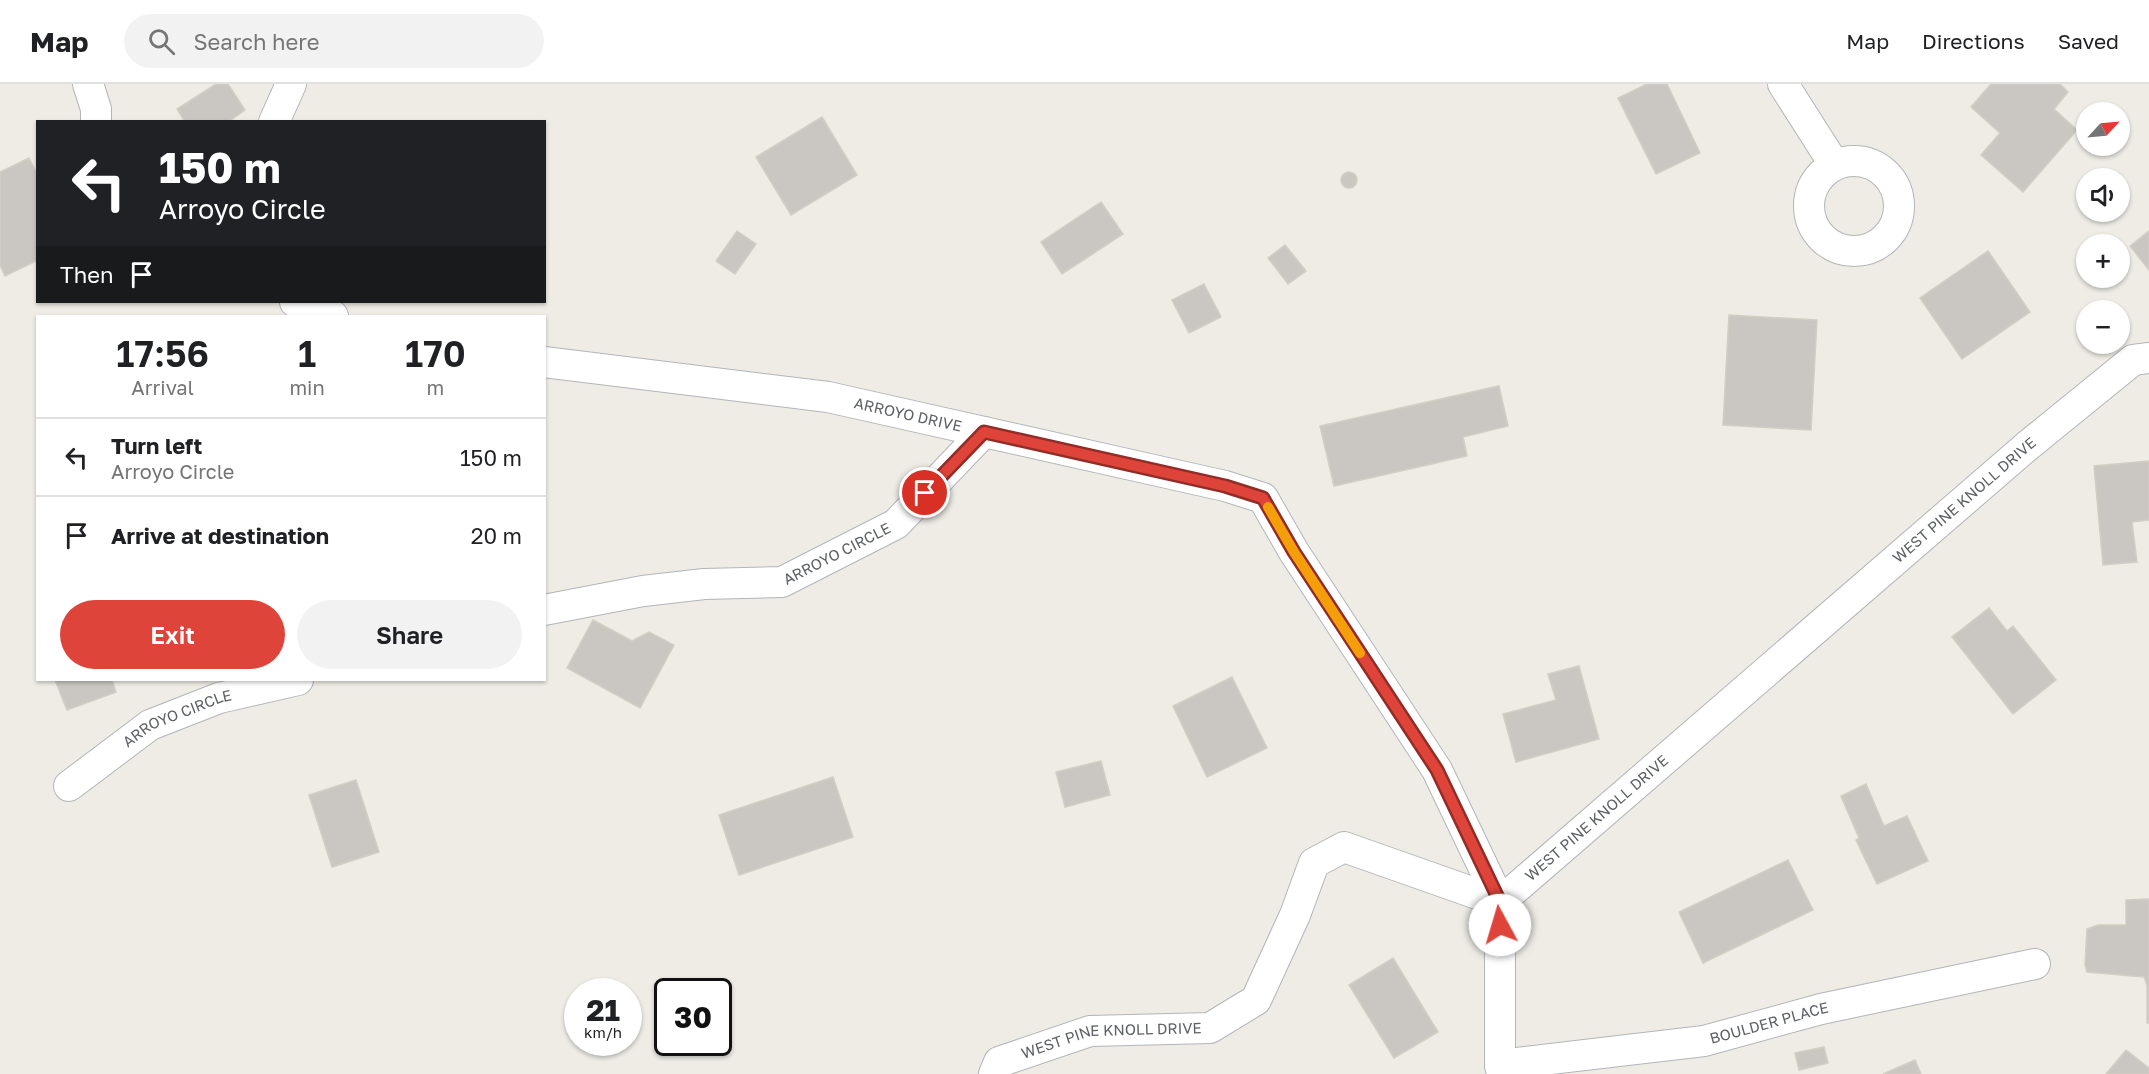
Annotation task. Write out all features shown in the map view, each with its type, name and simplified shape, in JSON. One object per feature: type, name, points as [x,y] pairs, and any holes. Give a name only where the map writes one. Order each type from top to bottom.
[{"type":"street","points":[[88,84],[96,109],[96,120]]},
{"type":"street","points":[[275,120],[291,84]]},
{"type":"street","points":[[1783,84],[1834,164]]},
{"type":"street","points":[[297,303],[329,315]]},
{"type":"street","name":"WEST PINE KNOLL DRIVE","points":[[994,1074],[999,1062],[1090,1031],[1210,1028],[1256,1000],[1295,915],[1314,863],[1344,847],[1500,902],[2026,447],[2133,360],[2149,358]]},
{"type":"street","name":"ARROYO DRIVE","points":[[546,362],[828,397],[1225,486],[1263,498],[1294,552],[1437,770],[1500,902]]},
{"type":"street","name":"ARROYO CIRCLE","points":[[546,610],[643,591],[704,584],[782,582],[896,524],[984,432]]},
{"type":"street","name":"ARROYO CIRCLE","points":[[69,786],[150,725],[219,698],[294,681]]},
{"type":"street","points":[[1500,902],[1501,1070]]},
{"type":"street","name":"BOULDER PLACE","points":[[1501,1070],[1704,1041],[1821,1009],[2035,964]]},
{"type":"building","points":[[216,84],[228,84],[245,110],[231,120],[184,120],[177,109]]},
{"type":"building","points":[[1647,84],[1667,84],[1700,153],[1656,174],[1618,98]]},
{"type":"building","points":[[1991,84],[2060,84],[2068,92],[2054,109],[2076,131],[2023,192],[1981,155],[2000,133],[1971,107]]},
{"type":"building","points":[[822,117],[857,175],[791,215],[756,157]]},
{"type":"building","points":[[29,158],[36,172],[36,261],[5,276],[0,265],[0,172]]},
{"type":"building","points":[[1349,172],[1355,174],[1357,180],[1355,186],[1349,188],[1343,186],[1341,180],[1343,174]]},
{"type":"building","points":[[1101,202],[1123,234],[1062,274],[1041,242]]},
{"type":"building","points":[[737,231],[756,244],[735,274],[716,261]]},
{"type":"building","points":[[2149,231],[2149,270],[2130,246]]},
{"type":"building","points":[[1285,245],[1306,271],[1288,284],[1268,258]]},
{"type":"building","points":[[1988,251],[2030,312],[1962,359],[1920,298]]},
{"type":"building","points":[[1204,284],[1221,317],[1189,333],[1172,300]]},
{"type":"building","points":[[1729,315],[1817,320],[1811,430],[1723,425]]},
{"type":"building","points":[[1499,386],[1508,426],[1463,437],[1467,456],[1334,486],[1320,426]]},
{"type":"building","points":[[2149,461],[2149,520],[2132,522],[2137,562],[2103,565],[2094,466]]},
{"type":"building","points":[[1989,608],[2007,631],[2013,626],[2056,680],[2013,714],[1952,637]]},
{"type":"building","points":[[593,620],[632,641],[649,632],[674,645],[640,708],[567,668]]},
{"type":"building","points":[[1579,666],[1599,739],[1516,762],[1503,714],[1556,700],[1548,674]]},
{"type":"building","points":[[1232,677],[1267,748],[1207,777],[1173,706]]},
{"type":"building","points":[[55,681],[112,681],[116,692],[67,710]]},
{"type":"building","points":[[1101,761],[1110,795],[1065,807],[1056,772]]},
{"type":"building","points":[[833,777],[853,837],[739,875],[719,815]]},
{"type":"building","points":[[356,780],[379,852],[332,867],[309,795]]},
{"type":"building","points":[[1866,784],[1884,826],[1907,816],[1928,861],[1877,884],[1856,840],[1859,838],[1841,796]]},
{"type":"building","points":[[1788,860],[1813,910],[1703,963],[1679,912]]},
{"type":"building","points":[[2149,899],[2149,1023],[2147,1023],[2147,985],[2144,977],[2087,972],[2085,965],[2087,929],[2098,925],[2126,925],[2126,900]]},
{"type":"building","points":[[1393,958],[1438,1032],[1394,1058],[1349,985]]},
{"type":"building","points":[[1824,1047],[1828,1063],[1799,1070],[1795,1053]]},
{"type":"building","points":[[2126,1050],[2149,1068],[2149,1074],[2106,1074]]},
{"type":"building","points":[[1915,1060],[1921,1074],[1883,1074]]},
{"type":"slow traffic","points":[[1268,507],[1294,552],[1360,653]]},
{"type":"route","points":[[925,493],[984,432],[1225,486],[1263,498],[1294,552],[1437,770],[1500,902],[1500,925]]}]
